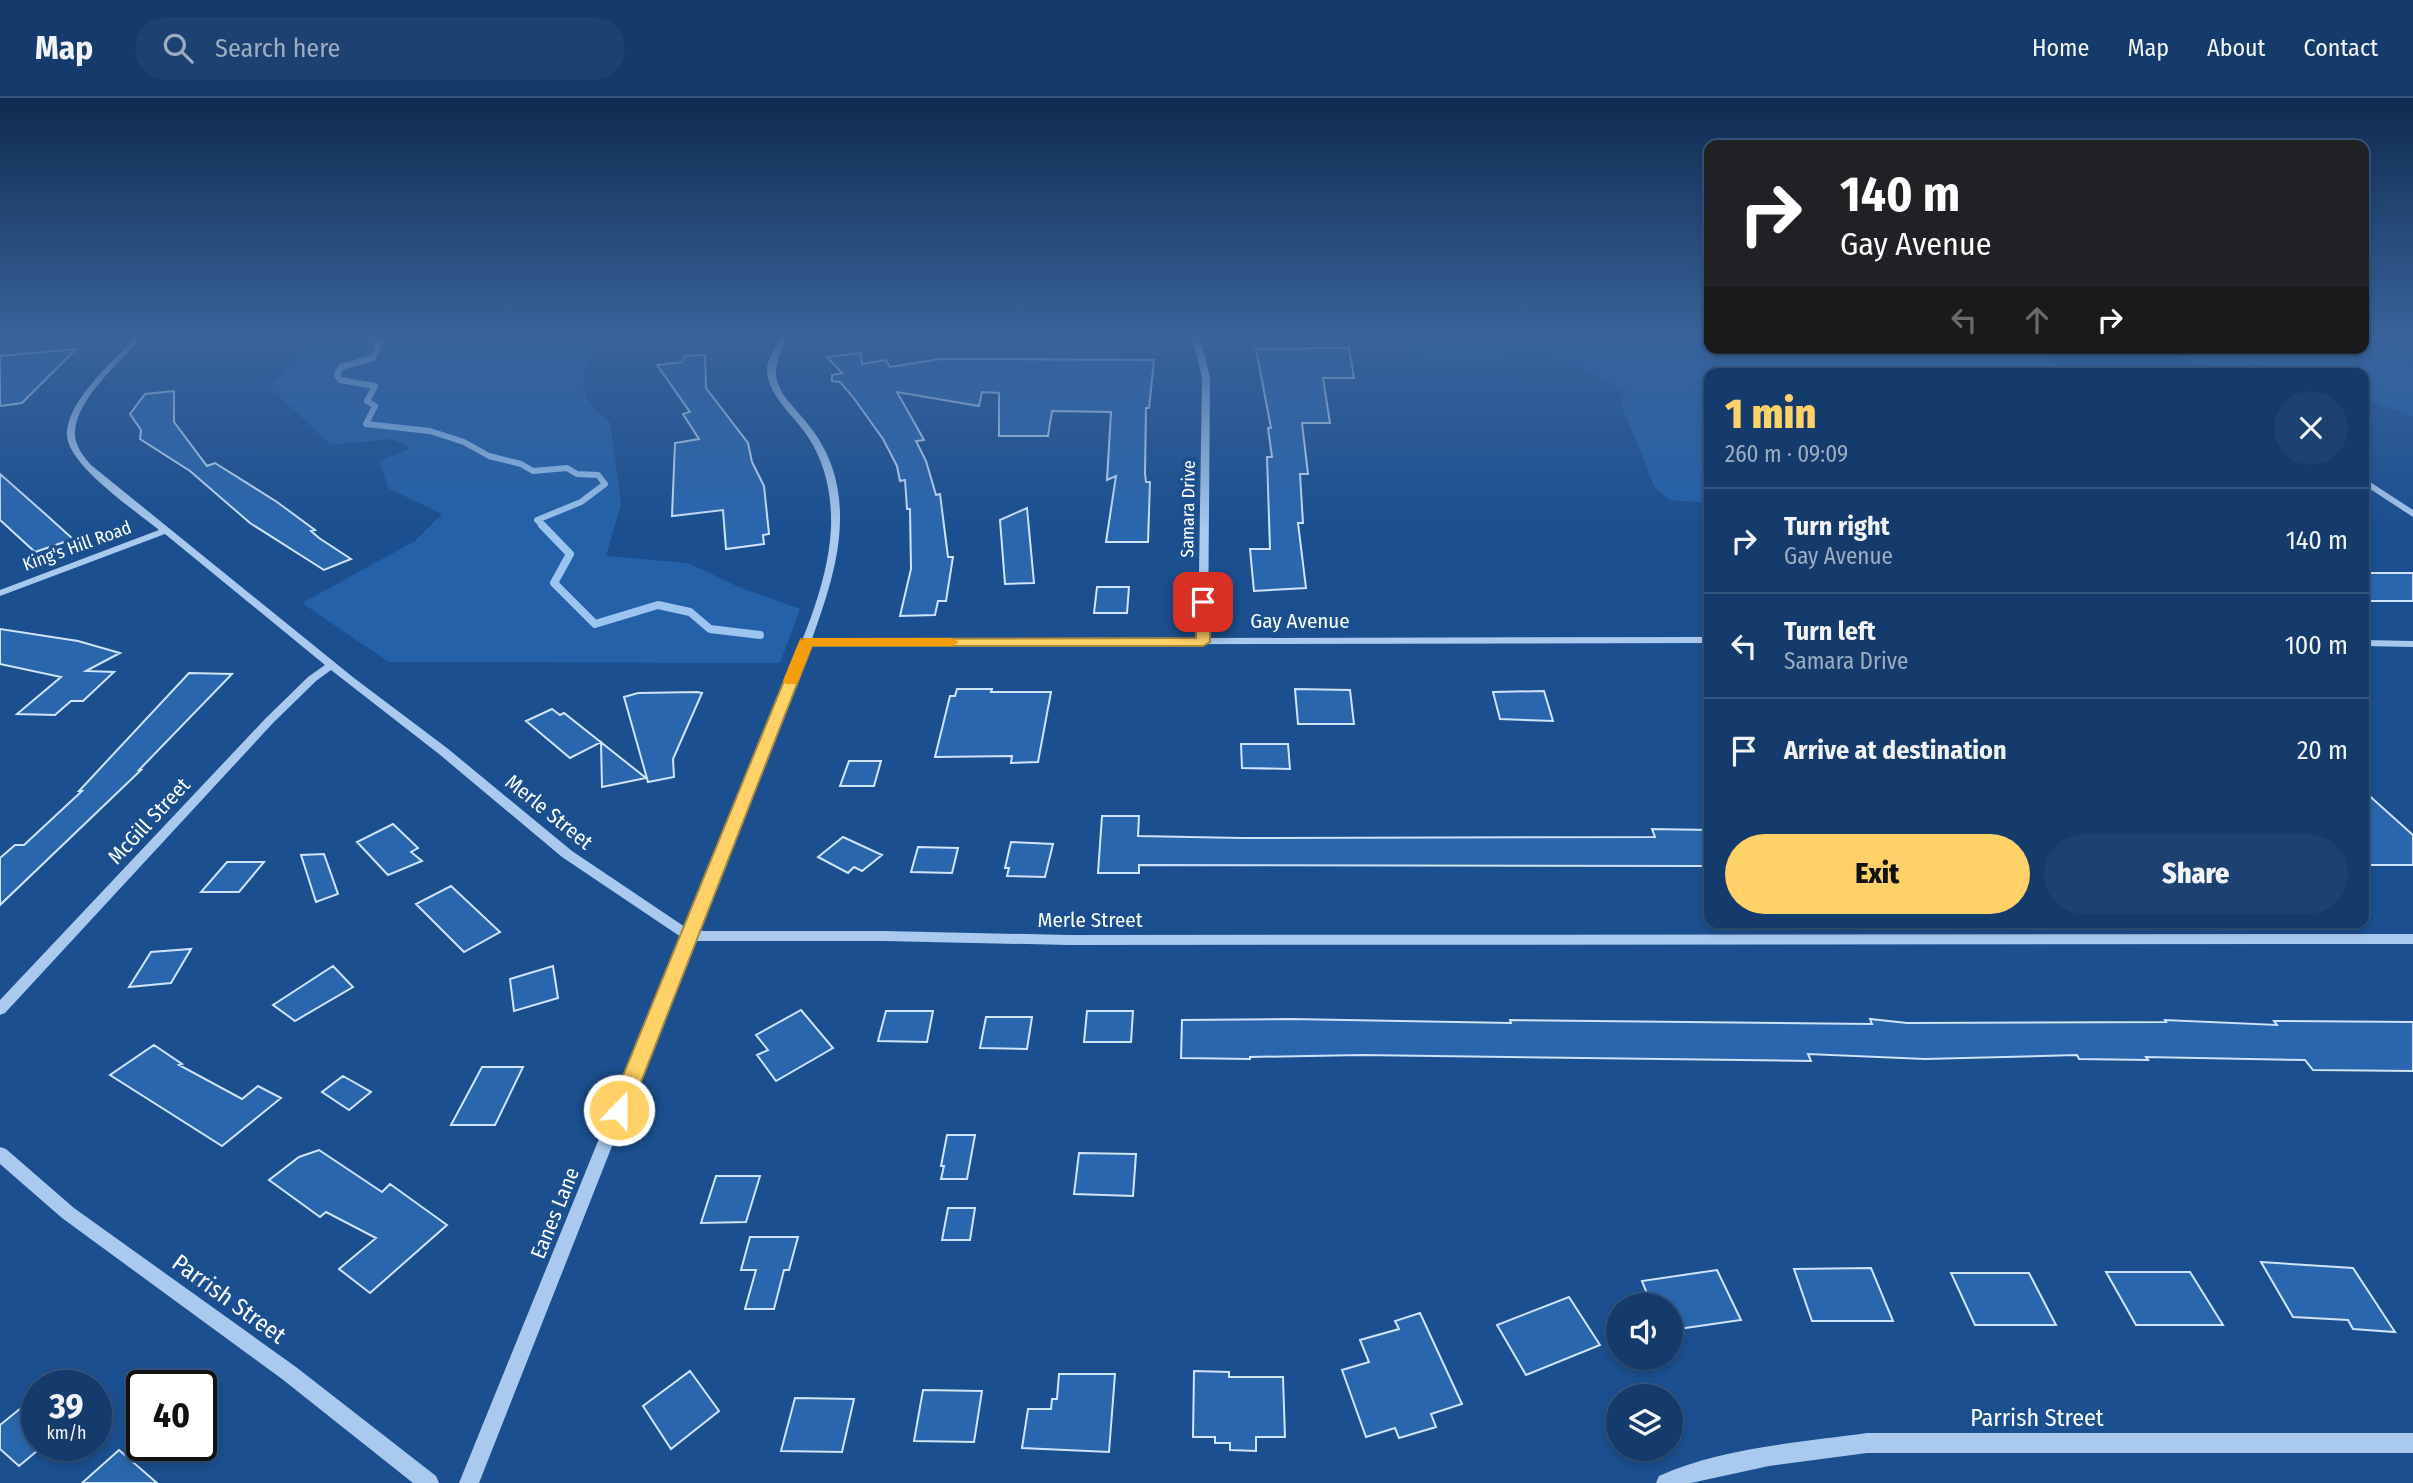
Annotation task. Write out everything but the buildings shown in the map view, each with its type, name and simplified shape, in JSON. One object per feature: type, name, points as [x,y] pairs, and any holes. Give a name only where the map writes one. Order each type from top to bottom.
[{"type":"street","name":"Merle Street","points":[[84,401],[76,413],[71,433],[73,443],[88,467],[332,665],[443,751],[567,854],[690,936],[1069,940],[2413,939]]},
{"type":"street","name":"Eanes Lane","points":[[469,1483],[806,642],[828,572],[835,534],[835,499],[822,454],[811,434],[785,401]]},
{"type":"street","name":"Samara Drive","points":[[1203,642],[1206,401]]},
{"type":"street","points":[[2369,484],[2413,514]]},
{"type":"street","name":"King's Hill Road","points":[[0,593],[165,531]]},
{"type":"street","name":"Gay Avenue","points":[[806,642],[1704,640]]},
{"type":"street","points":[[2369,643],[2413,644]]},
{"type":"street","name":"McGill Street","points":[[0,1010],[269,721],[312,679],[332,665]]},
{"type":"street","name":"Parrish Street","points":[[0,1154],[68,1213],[289,1373],[429,1483]]},
{"type":"street","name":"Parrish Street","points":[[1666,1483],[1683,1475],[1769,1456],[1867,1443],[2413,1443]]},
{"type":"shaded area","points":[[284,401],[589,401],[610,422],[621,504],[606,556],[688,563],[739,587],[800,609],[780,663],[389,662],[302,603],[415,541],[442,514],[388,488],[380,461],[411,448],[391,439],[331,445]]},
{"type":"shaded area","points":[[1620,401],[1704,401],[1704,503],[1670,500],[1655,488]]},
{"type":"shaded area","points":[[2371,401],[2413,401],[2413,417]]},
{"type":"waterway","points":[[367,401],[375,406],[366,424],[430,431],[464,442],[489,456],[521,464],[533,471],[567,468],[577,474],[598,475],[605,484],[581,502],[537,520],[542,525]]},
{"type":"waterway","points":[[542,525],[570,554],[554,583],[595,624],[658,605],[690,612],[710,629],[760,635]]},
{"type":"slow traffic","points":[[791,681],[806,642],[952,642]]},
{"type":"route","points":[[619,1110],[806,642],[1203,642],[1203,602]]}]
